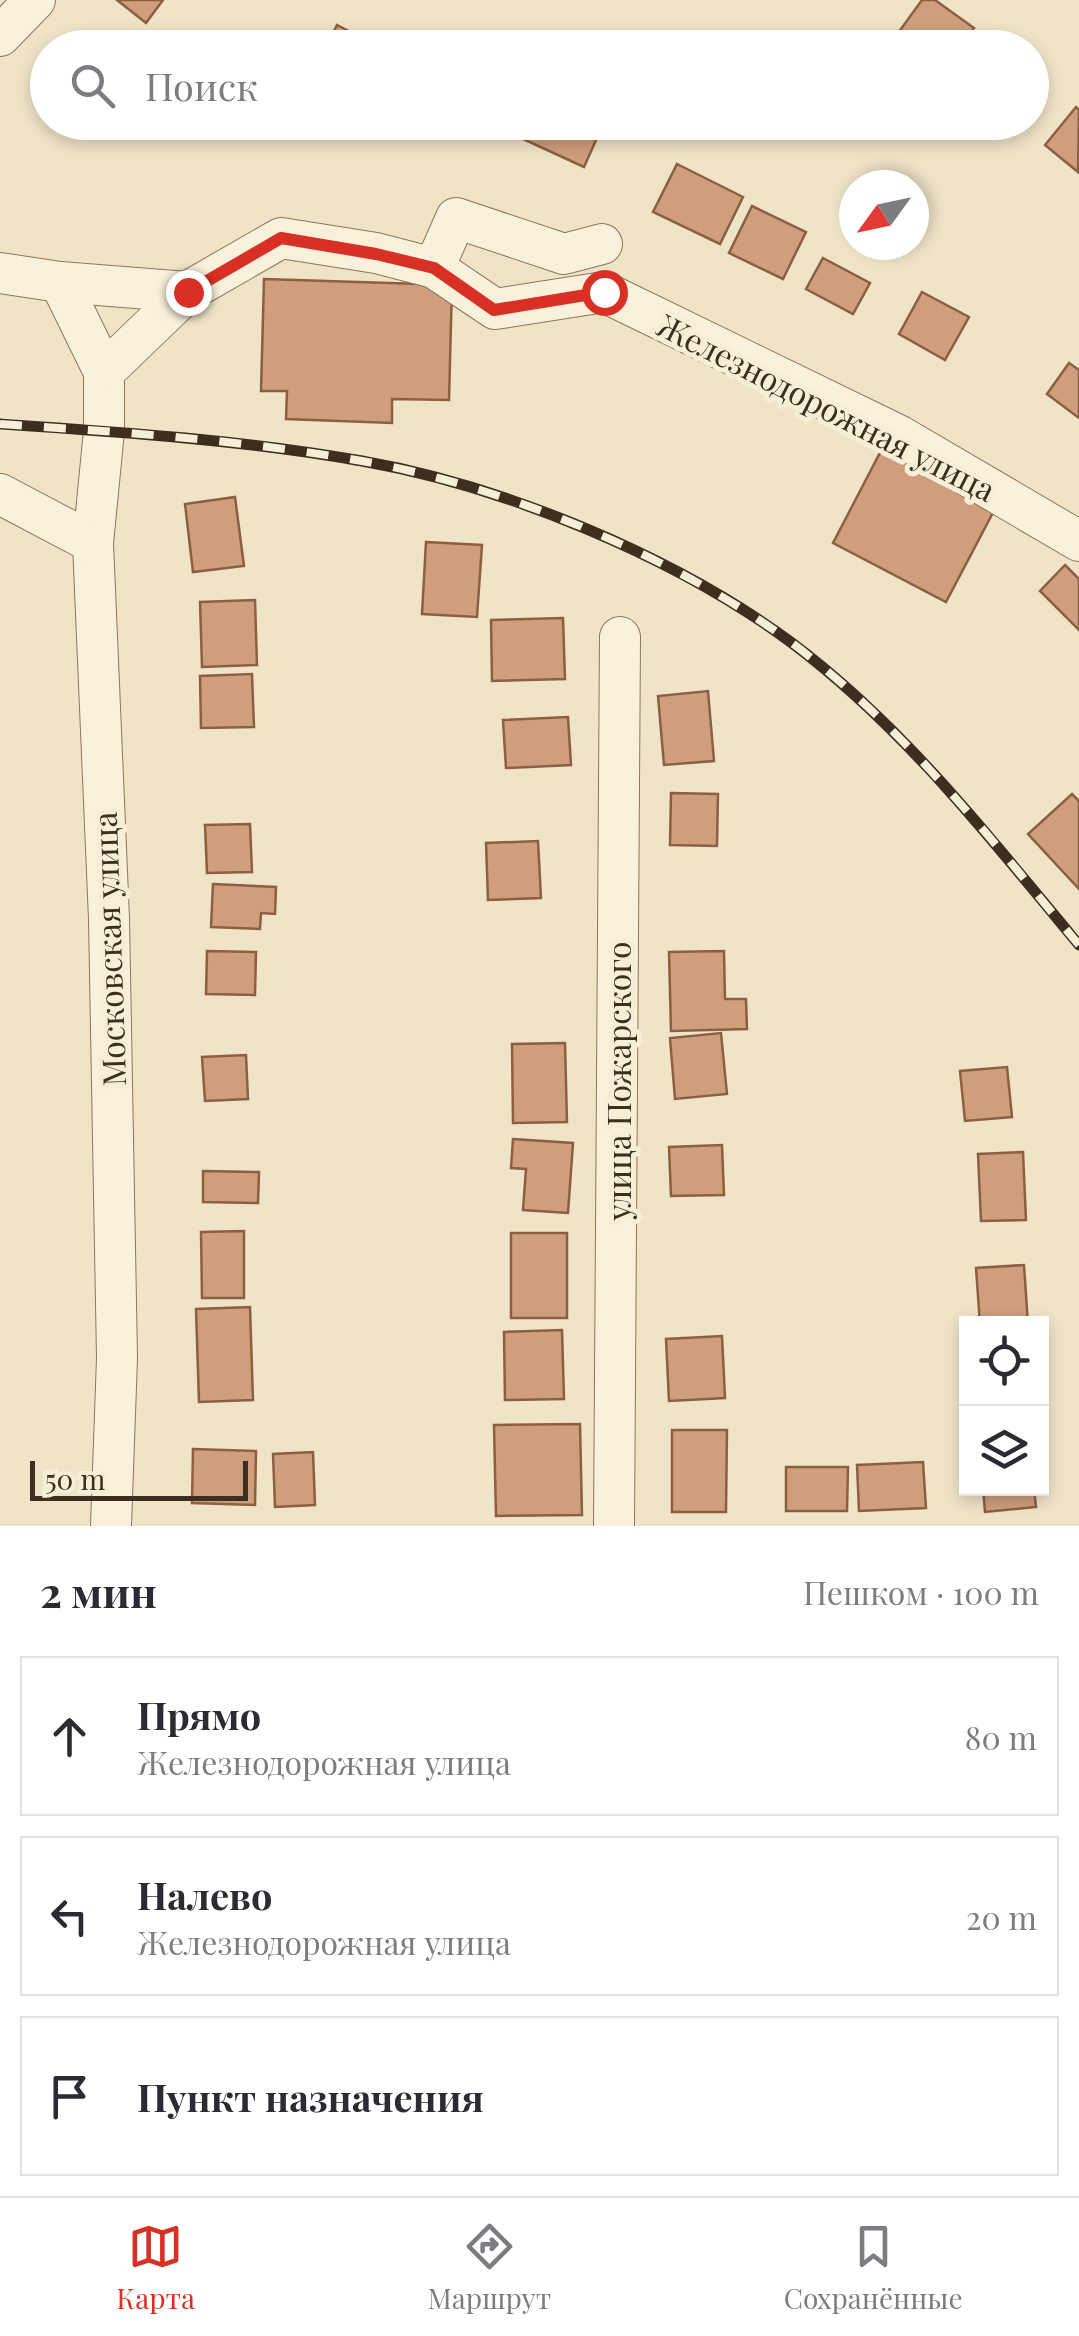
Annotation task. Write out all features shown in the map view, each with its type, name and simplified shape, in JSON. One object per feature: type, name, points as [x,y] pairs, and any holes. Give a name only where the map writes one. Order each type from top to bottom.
[{"type":"street","points":[[0,36],[34,0]]},
{"type":"street","points":[[434,268],[456,218],[564,254],[602,244]]},
{"type":"street","name":"Железнодорожная улица","points":[[104,372],[188,292],[281,238],[434,268],[494,310],[604,292],[900,436],[1079,541]]},
{"type":"street","points":[[0,273],[188,292]]},
{"type":"street","points":[[60,282],[104,372]]},
{"type":"street","name":"Московская улица","points":[[104,372],[104,431],[94,543],[110,999],[116,1358],[110,1526]]},
{"type":"street","points":[[0,494],[94,543]]},
{"type":"street","name":"улица Пожарского","points":[[614,1526],[620,637]]},
{"type":"building","points":[[117,0],[163,0],[146,23]]},
{"type":"building","points":[[922,0],[935,0],[974,28],[973,30],[900,30]]},
{"type":"building","points":[[1076,107],[1079,110],[1078,172],[1045,145]]},
{"type":"building","points":[[525,140],[596,140],[584,167]]},
{"type":"building","points":[[677,164],[743,197],[720,244],[653,212]]},
{"type":"building","points":[[752,206],[806,232],[783,279],[729,253]]},
{"type":"building","points":[[823,258],[870,283],[853,314],[806,289]]},
{"type":"building","points":[[264,279],[452,285],[449,400],[392,399],[392,423],[286,419],[287,391],[261,391]]},
{"type":"building","points":[[922,292],[969,317],[945,360],[899,334]]},
{"type":"building","points":[[1069,363],[1079,370],[1079,418],[1047,394]]},
{"type":"building","points":[[884,445],[997,505],[946,602],[833,543]]},
{"type":"building","points":[[235,497],[244,566],[193,572],[185,504]]},
{"type":"building","points":[[426,542],[482,545],[477,617],[422,614]]},
{"type":"building","points":[[1065,565],[1079,579],[1079,630],[1040,591]]},
{"type":"building","points":[[255,600],[257,665],[202,667],[200,602]]},
{"type":"building","points":[[563,618],[565,679],[492,681],[491,620]]},
{"type":"building","points":[[252,674],[254,727],[201,728],[200,676]]},
{"type":"building","points":[[708,691],[714,761],[664,765],[658,696]]},
{"type":"building","points":[[568,717],[571,765],[506,768],[503,720]]},
{"type":"building","points":[[671,793],[718,794],[717,846],[670,845]]},
{"type":"building","points":[[1072,794],[1079,801],[1079,889],[1028,834]]},
{"type":"building","points":[[250,824],[252,872],[207,873],[205,825]]},
{"type":"building","points":[[538,841],[541,898],[488,900],[486,843]]},
{"type":"building","points":[[213,884],[276,887],[275,914],[261,913],[260,929],[211,927]]},
{"type":"building","points":[[207,951],[256,952],[255,995],[206,994]]},
{"type":"building","points":[[724,951],[725,999],[746,999],[747,1029],[671,1031],[669,952]]},
{"type":"building","points":[[721,1033],[727,1094],[675,1099],[670,1038]]},
{"type":"building","points":[[565,1043],[567,1122],[513,1123],[512,1044]]},
{"type":"building","points":[[246,1055],[248,1099],[205,1101],[202,1057]]},
{"type":"building","points":[[1007,1067],[1012,1117],[965,1121],[960,1071]]},
{"type":"building","points":[[513,1139],[573,1143],[568,1213],[523,1210],[526,1169],[511,1168]]},
{"type":"building","points":[[722,1145],[724,1195],[671,1196],[669,1147]]},
{"type":"building","points":[[1023,1152],[1026,1220],[981,1221],[978,1154]]},
{"type":"building","points":[[203,1171],[259,1172],[258,1203],[203,1202]]},
{"type":"building","points":[[244,1231],[244,1298],[202,1298],[201,1232]]},
{"type":"building","points":[[511,1233],[567,1233],[567,1318],[511,1318]]},
{"type":"building","points":[[1024,1265],[1027,1316],[979,1316],[976,1268]]},
{"type":"building","points":[[250,1307],[253,1400],[199,1402],[196,1309]]},
{"type":"building","points":[[562,1330],[564,1399],[505,1400],[504,1332]]},
{"type":"building","points":[[722,1336],[725,1398],[669,1401],[666,1339]]},
{"type":"building","points":[[580,1424],[582,1515],[496,1516],[494,1425]]},
{"type":"building","points":[[672,1430],[727,1430],[726,1512],[672,1512]]},
{"type":"building","points":[[193,1449],[256,1451],[255,1505],[192,1503]]},
{"type":"building","points":[[313,1452],[315,1505],[275,1507],[273,1454]]},
{"type":"building","points":[[923,1462],[926,1508],[859,1511],[857,1465]]},
{"type":"building","points":[[786,1467],[848,1467],[847,1511],[786,1511]]},
{"type":"building","points":[[984,1496],[1035,1496],[1036,1507],[985,1512]]},
{"type":"railway","points":[[0,424],[227,442],[417,472],[530,507],[643,554],[746,612],[833,676],[944,785],[1079,945]]},
{"type":"route","points":[[188,292],[281,238],[434,268],[494,310],[604,292]]}]
